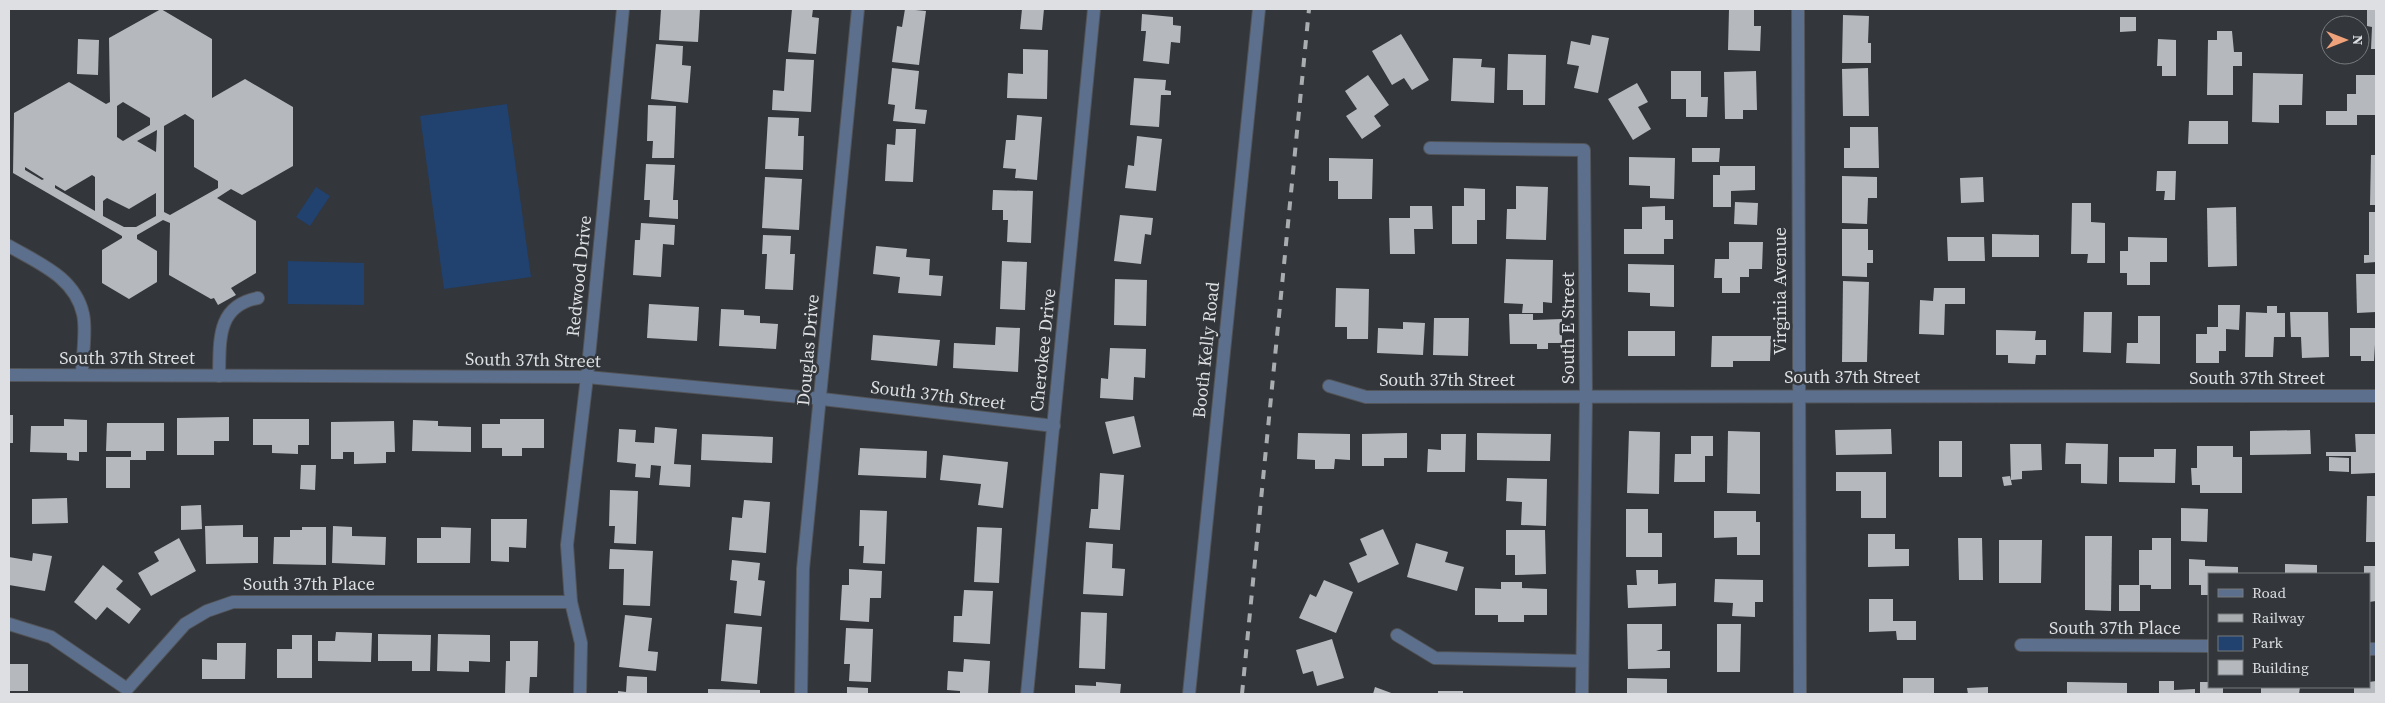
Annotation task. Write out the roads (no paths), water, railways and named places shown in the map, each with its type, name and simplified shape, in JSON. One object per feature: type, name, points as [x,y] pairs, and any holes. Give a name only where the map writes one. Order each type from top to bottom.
[{"type":"street","name":"Redwood Drive","points":[[580,694],[581,643],[571,602],[567,545],[587,377],[623,9]]},
{"type":"street","name":"Douglas Drive","points":[[801,694],[803,569],[822,399],[858,9]]},
{"type":"street","name":"Cherokee Drive","points":[[1027,694],[1094,9]]},
{"type":"street","name":"Booth Kelly Road","points":[[1189,694],[1259,9]]},
{"type":"street","name":"Virginia Avenue","points":[[1798,9],[1800,694]]},
{"type":"street","name":"South E Street","points":[[1430,148],[1584,150],[1586,398],[1582,694]]},
{"type":"street","points":[[9,246],[56,274],[71,288],[83,315],[82,375]]},
{"type":"street","points":[[219,376],[222,325],[232,310],[244,301],[258,298]]},
{"type":"street","name":"South 37th Street","points":[[9,375],[587,377],[822,399],[1054,426]]},
{"type":"street","name":"South 37th Street","points":[[1329,386],[1366,397],[1586,398],[1798,395],[2376,396]]},
{"type":"street","name":"South 37th Place","points":[[9,624],[51,637],[130,692],[185,624],[207,611],[233,602],[571,602]]},
{"type":"street","points":[[1397,635],[1435,658],[1582,661]]},
{"type":"street","name":"South 37th Place","points":[[2021,645],[2208,646]]},
{"type":"railway","points":[[1242,694],[1309,9]]}]
